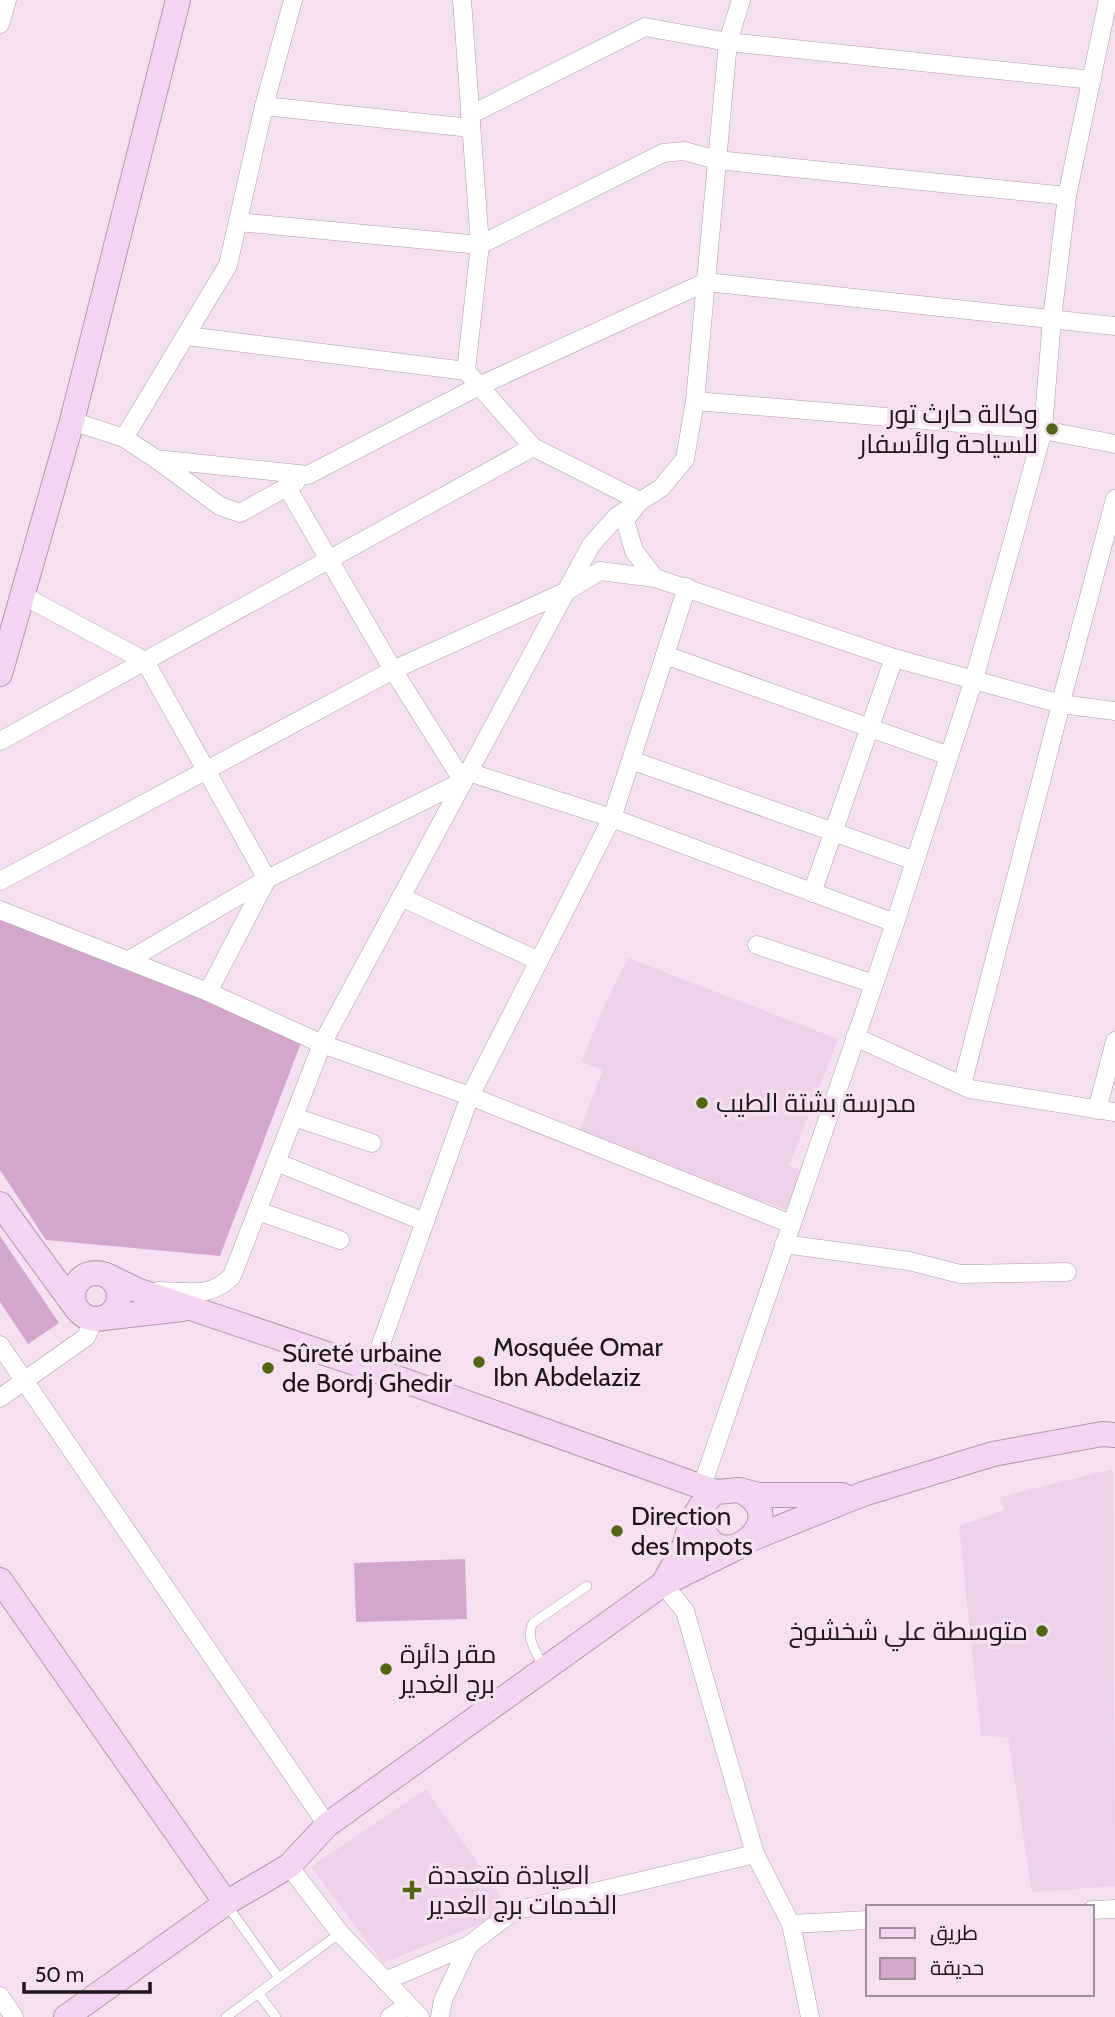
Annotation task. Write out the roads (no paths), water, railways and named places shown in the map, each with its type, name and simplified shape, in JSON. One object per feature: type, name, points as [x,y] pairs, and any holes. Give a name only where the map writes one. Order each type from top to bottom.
[{"type":"main road","points":[[0,674],[72,421],[178,0]]},
{"type":"main road","points":[[0,1204],[30,1248],[92,1315]]},
{"type":"main road","points":[[30,1248],[52,1261],[99,1274],[137,1290],[372,1369],[715,1493],[753,1499],[760,1515],[757,1532],[748,1541],[663,1584],[327,1825],[289,1866],[226,1903],[66,2017]]},
{"type":"main road","points":[[92,1315],[116,1309],[119,1294],[117,1286],[99,1274]]},
{"type":"main road","points":[[92,1315],[75,1287],[99,1274]]},
{"type":"main road","points":[[92,1315],[165,1309],[200,1310]]},
{"type":"main road","points":[[715,1493],[701,1523],[710,1539],[726,1548],[863,1494],[993,1454],[1102,1434],[1115,1435]]},
{"type":"main road","points":[[715,1493],[793,1496],[863,1494]]},
{"type":"main road","points":[[663,1584],[684,1547],[691,1521],[715,1493]]},
{"type":"main road","points":[[0,1580],[226,1903]]},
{"type":"street","points":[[0,23],[7,0]]},
{"type":"street","points":[[124,438],[228,265],[264,106],[293,0]]},
{"type":"street","points":[[462,0],[480,244],[466,370]]},
{"type":"street","points":[[137,1290],[206,1292],[220,1289],[232,1276],[322,1044],[591,545],[617,516],[661,488],[685,459],[695,401],[729,42],[741,0]]},
{"type":"street","points":[[715,1493],[784,1244],[895,923],[974,679],[1043,430],[1052,319],[1067,196],[1108,0]]},
{"type":"street","points":[[264,106],[471,122],[645,27],[729,42],[1092,80]]},
{"type":"street","points":[[238,222],[480,244],[663,153],[684,150],[717,160],[1067,196]]},
{"type":"street","points":[[72,421],[124,438],[220,506],[240,513],[479,386],[706,282],[1115,326]]},
{"type":"street","points":[[187,336],[466,370],[533,447],[640,501]]},
{"type":"street","points":[[695,401],[1043,430],[1115,444]]},
{"type":"street","points":[[0,741],[533,447]]},
{"type":"street","points":[[156,459],[308,475]]},
{"type":"street","points":[[287,487],[393,670],[465,777],[612,818],[895,923]]},
{"type":"street","points":[[962,1085],[1115,499]]},
{"type":"street","points":[[640,501],[625,520],[634,551],[655,578]]},
{"type":"street","points":[[0,881],[393,670],[567,590],[600,571],[655,578],[894,658],[1061,703],[1115,711]]},
{"type":"street","points":[[372,1369],[470,1096],[612,818],[687,587]]},
{"type":"street","points":[[22,595],[145,661],[267,879]]},
{"type":"street","points":[[665,655],[949,756]]},
{"type":"street","points":[[812,893],[894,658]]},
{"type":"street","points":[[631,760],[915,861]]},
{"type":"street","points":[[129,960],[267,879],[465,777]]},
{"type":"street","points":[[208,992],[267,879]]},
{"type":"street","points":[[401,897],[539,961]]},
{"type":"street","points":[[0,910],[208,992],[322,1044],[470,1096],[791,1224]]},
{"type":"street","points":[[757,945],[874,984]]},
{"type":"street","points":[[855,1037],[970,1089],[1106,1111],[1115,1041]]},
{"type":"street","points":[[294,1117],[372,1143]]},
{"type":"street","points":[[276,1162],[425,1222]]},
{"type":"street","points":[[258,1211],[340,1240]]},
{"type":"street","points":[[784,1244],[909,1261],[960,1274],[1067,1272]]},
{"type":"street","points":[[0,1398],[86,1338],[92,1315]]},
{"type":"street","points":[[0,1345],[327,1825]]},
{"type":"street","points":[[663,1584],[685,1611],[755,1854],[792,1924],[810,2017]]},
{"type":"street","points":[[384,1981],[469,1945],[514,1912],[755,1854]]},
{"type":"street","points":[[289,1866],[340,1933],[414,2011]]},
{"type":"street","points":[[1094,1910],[1115,1909]]},
{"type":"street","points":[[792,1924],[866,1920]]},
{"type":"street","points":[[440,2017],[443,2000],[469,1945]]},
{"type":"street","points":[[0,1996],[14,2017]]},
{"type":"street","points":[[390,2017],[414,2011]]},
{"type":"lane","points":[[544,1669],[529,1630],[533,1623],[587,1586]]},
{"type":"lane","points":[[226,1903],[278,1978]]},
{"type":"lane","points":[[226,2017],[340,1933]]},
{"type":"lane","points":[[258,1993],[276,2017]]},
{"type":"place","name":"وكالة حارث تور للسياحة والأسفار","points":[[1052,429]]},
{"type":"place","name":"مدرسة بشتة الطيب","points":[[702,1103]]},
{"type":"place","name":"Mosquée Omar Ibn Abdelaziz","points":[[479,1362]]},
{"type":"place","name":"Sûreté urbaine de Bordj Ghedir","points":[[268,1368]]},
{"type":"place","name":"Direction des Impots","points":[[617,1531]]},
{"type":"place","name":"متوسطة علي شخشوخ","points":[[1042,1631]]},
{"type":"place","name":"مقر دائرة برج الغدير","points":[[386,1669]]},
{"type":"place","name":"العيادة متعددة الخدمات برج الغدير","points":[[412,1890]]}]
